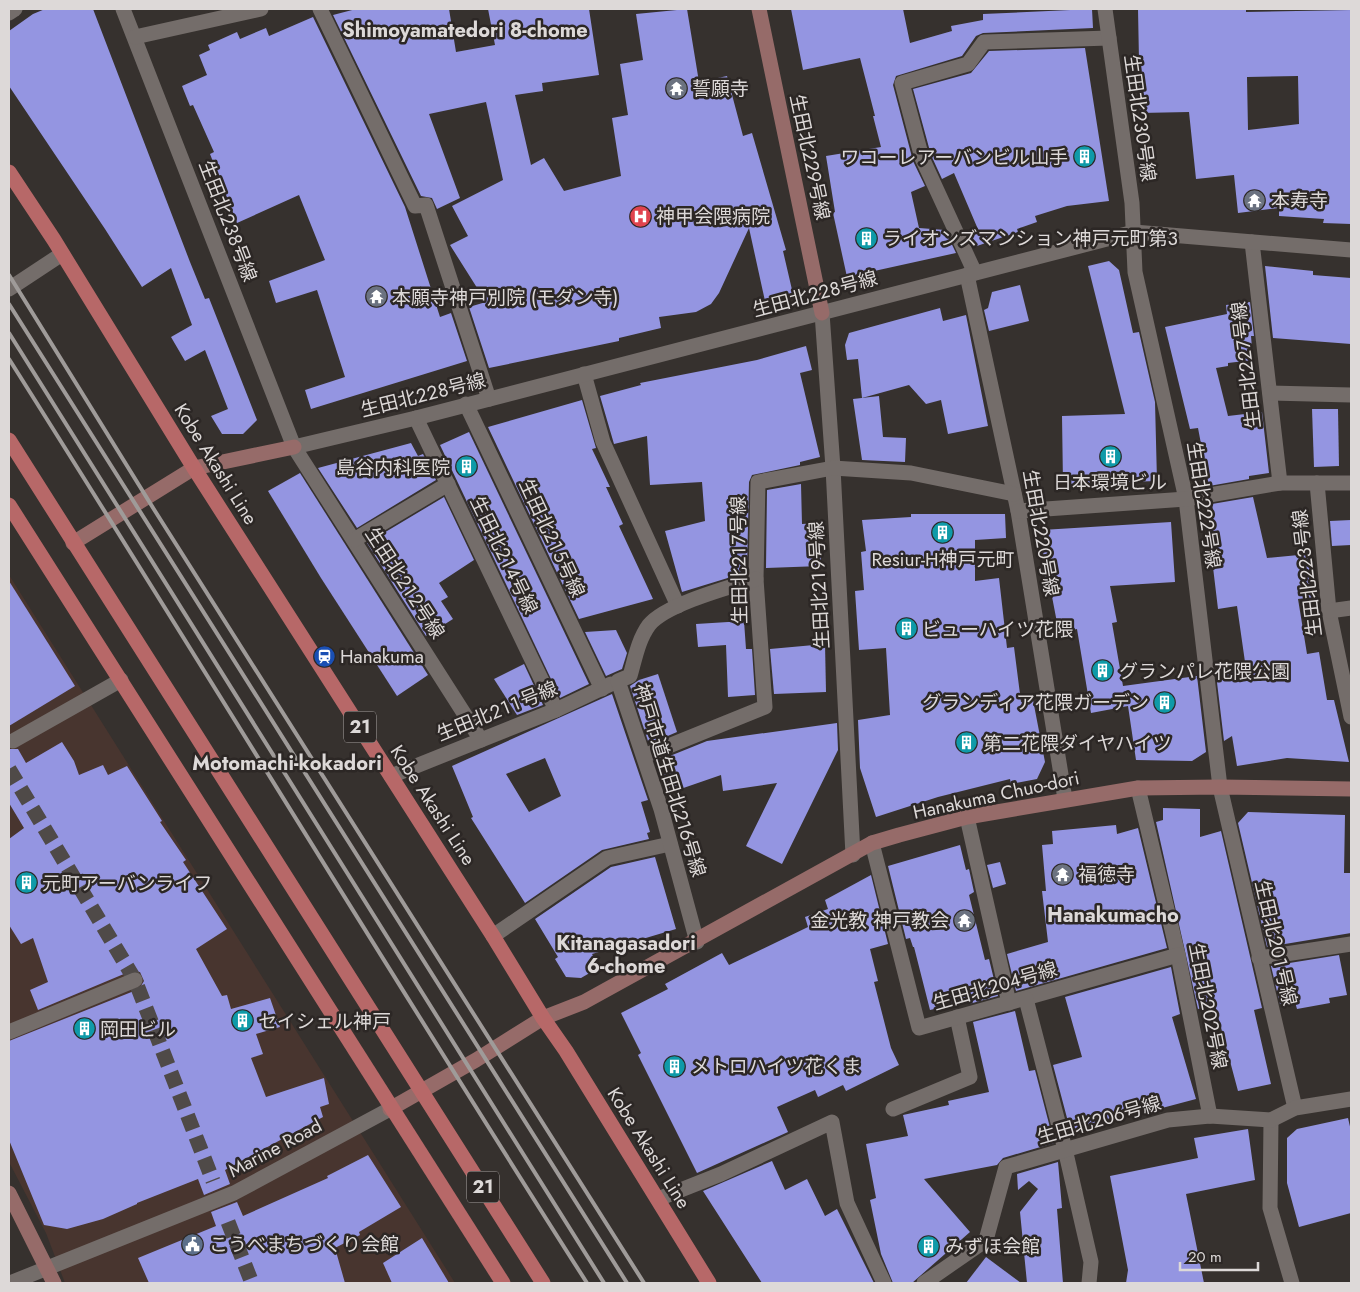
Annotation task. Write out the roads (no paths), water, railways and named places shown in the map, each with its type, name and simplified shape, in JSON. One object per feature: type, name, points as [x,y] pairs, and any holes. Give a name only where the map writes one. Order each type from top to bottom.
[{"type":"main road","name":"Kobe Akashi Line","points":[[9,172],[194,468],[493,936],[543,1018],[566,1051],[709,1283]]},
{"type":"main road","name":"21","points":[[9,440],[543,1283]]},
{"type":"main road","name":"21","points":[[9,505],[122,680],[390,1109],[503,1283]]},
{"type":"street","points":[[9,13],[15,9]]},
{"type":"street","name":"生田北２３８号線","points":[[123,9],[294,447]]},
{"type":"street","points":[[135,37],[261,9]]},
{"type":"street","points":[[320,9],[415,206],[426,204],[489,399]]},
{"type":"street","name":"生田北２２９号線","points":[[759,9],[822,313]]},
{"type":"street","name":"生田北２３０号線","points":[[1105,9],[1134,232]]},
{"type":"street","name":"生田北２２０号線","points":[[1065,799],[1018,511],[971,274],[922,158],[902,83],[968,64],[984,42],[1109,38]]},
{"type":"street","name":"生田北２２８号線","points":[[294,447],[416,418],[1134,232],[1351,250]]},
{"type":"street","name":"生田北２２２号線","points":[[1134,232],[1135,272],[1186,499],[1220,787]]},
{"type":"street","name":"生田北２２７号線","points":[[1252,242],[1280,484]]},
{"type":"street","points":[[9,289],[62,254]]},
{"type":"street","name":"生田北２１９号線","points":[[822,313],[833,468],[852,855]]},
{"type":"street","points":[[584,374],[602,442],[678,606]]},
{"type":"street","points":[[1270,393],[1351,395]]},
{"type":"street","name":"生田北２１５号線","points":[[466,404],[602,688]]},
{"type":"street","name":"生田北２１４号線","points":[[416,418],[556,710]]},
{"type":"street","points":[[73,543],[194,468],[294,447]]},
{"type":"street","name":"生田北２１２号線","points":[[294,447],[481,740]]},
{"type":"street","name":"生田北２１７号線","points":[[644,756],[765,707],[756,579],[758,482],[833,468],[911,473],[1014,494]]},
{"type":"street","points":[[354,540],[448,484]]},
{"type":"street","points":[[1018,511],[1186,499],[1280,484],[1351,484]]},
{"type":"street","name":"生田北２２３号線","points":[[1317,484],[1329,611],[1351,717]]},
{"type":"street","name":"神戸市道生田北216号線","points":[[697,942],[644,756],[618,681],[630,676],[641,639],[650,623],[678,606],[709,592],[756,579]]},
{"type":"street","points":[[1329,611],[1351,608]]},
{"type":"street","points":[[13,742],[122,680]]},
{"type":"street","name":"生田北２１１号線","points":[[391,776],[556,710],[618,681]]},
{"type":"street","name":"生田北２０１号線","points":[[1220,787],[1294,1108]]},
{"type":"street","name":"Hanakuma Chuo-dori","points":[[543,1018],[584,1002],[686,945],[697,942],[872,843],[967,817],[1138,788],[1351,789]]},
{"type":"street","name":"生田北２０２号線","points":[[1138,788],[1178,955],[1210,1116]]},
{"type":"street","points":[[967,817],[1008,1003]]},
{"type":"street","name":"生田北２０４号線","points":[[872,843],[919,1028],[1178,955]]},
{"type":"street","points":[[493,936],[607,858],[670,844]]},
{"type":"street","points":[[1259,958],[1351,944]]},
{"type":"street","points":[[9,1032],[135,980]]},
{"type":"street","points":[[1026,999],[1065,1149],[1091,1262],[1089,1283]]},
{"type":"street","points":[[893,1109],[970,1077],[958,1017]]},
{"type":"street","name":"Marine Road","points":[[10,1283],[234,1193],[422,1091],[543,1018]]},
{"type":"street","points":[[1292,1283],[1270,1208],[1271,1120],[1294,1108],[1351,1099]]},
{"type":"street","name":"生田北２０６号線","points":[[931,1281],[986,1240],[1006,1167],[1168,1120],[1210,1116],[1271,1120]]},
{"type":"street","points":[[658,1199],[721,1174],[832,1122],[847,1203],[884,1283]]},
{"type":"street","points":[[9,1193],[54,1283]]},
{"type":"tunnel","points":[[9,769],[135,980],[213,1181]]},
{"type":"tunnel","points":[[228,1222],[252,1283]]},
{"type":"railway","points":[[9,275],[155,511],[644,1283]]},
{"type":"railway","points":[[9,304],[627,1283]]},
{"type":"railway","points":[[9,333],[604,1283]]},
{"type":"railway","points":[[9,359],[587,1283]]},
{"type":"place","name":"誓願寺","points":[[676,88]]},
{"type":"place","name":"ワコーレアーバンビル山手","points":[[1084,157]]},
{"type":"place","name":"本寿寺","points":[[1255,200]]},
{"type":"place","name":"神甲会隈病院","points":[[640,216]]},
{"type":"place","name":"ライオンズマンション神戸元町第3","points":[[867,238]]},
{"type":"place","name":"本願寺神戸別院 (モダン寺)","points":[[376,297]]},
{"type":"place","name":"日本環境ビル","points":[[1110,456]]},
{"type":"place","name":"島谷内科医院","points":[[466,467]]},
{"type":"place","name":"Resiur-H神戸元町","points":[[943,533]]},
{"type":"place","name":"ビューハイツ花隈","points":[[906,629]]},
{"type":"place","name":"Hanakuma","points":[[324,656]]},
{"type":"place","name":"グランパレ花隈公園","points":[[1103,671]]},
{"type":"place","name":"グランディア花隈ガーデン","points":[[1165,702]]},
{"type":"place","name":"第二花隈ダイヤハイツ","points":[[967,743]]},
{"type":"place","name":"福徳寺","points":[[1062,874]]},
{"type":"place","name":"元町アーバンライフ","points":[[26,883]]},
{"type":"place","name":"金光教 神戸教会","points":[[965,920]]},
{"type":"place","name":"セイシェル神戸","points":[[242,1021]]},
{"type":"place","name":"岡田ビル","points":[[84,1029]]},
{"type":"place","name":"メトロハイツ花くま","points":[[675,1066]]},
{"type":"place","name":"こうべまちづくり会館","points":[[193,1244]]},
{"type":"place","name":"みずほ会館","points":[[929,1246]]},
{"type":"district","name":"Shimoyamatedori 8-chome","points":[[465,30]]},
{"type":"district","name":"Motomachi-kokadori","points":[[287,763]]},
{"type":"district","name":"Hanakumacho","points":[[1113,915]]},
{"type":"district","name":"Kitanagasadori 6-chome","points":[[626,954]]}]
